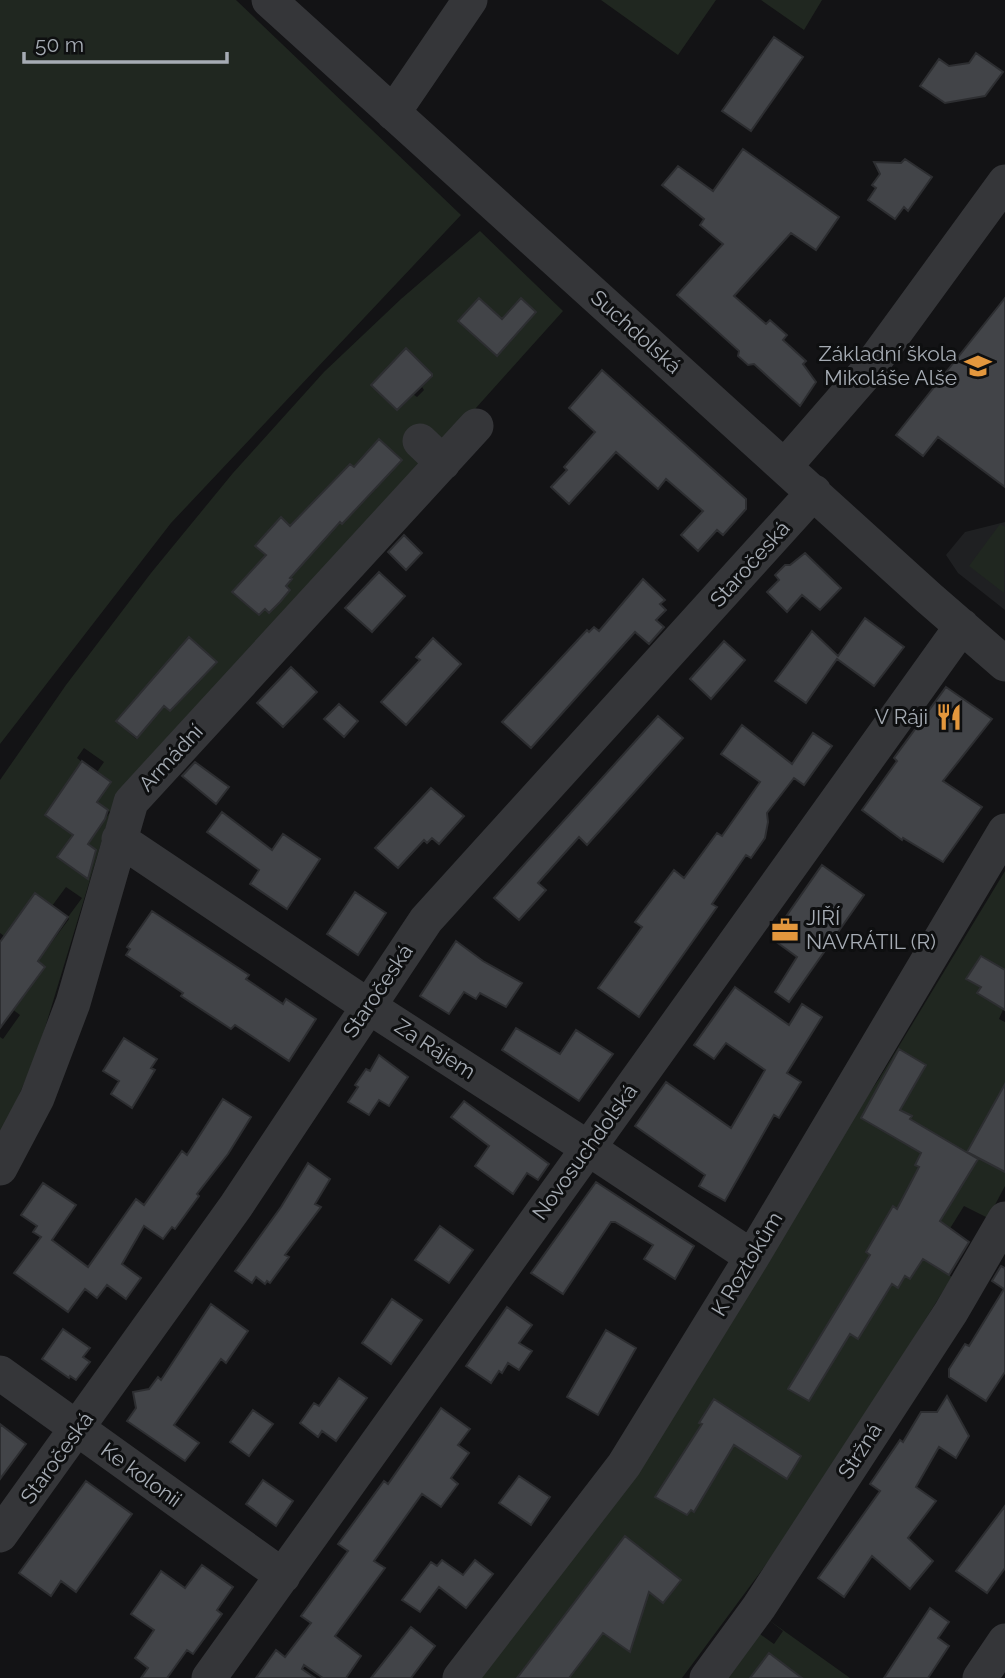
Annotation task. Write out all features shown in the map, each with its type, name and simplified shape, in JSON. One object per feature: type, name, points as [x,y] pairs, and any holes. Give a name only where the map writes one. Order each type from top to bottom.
[{"type":"street","name":"Suchdolská","points":[[269,0],[1005,664]]},
{"type":"street","points":[[393,113],[470,0]]},
{"type":"street","points":[[785,466],[866,374],[1005,182]]},
{"type":"street","name":"Armádní","points":[[0,1168],[37,1098],[73,1003],[131,802],[431,452],[476,426]]},
{"type":"street","name":"Staročeská","points":[[0,1535],[236,1206],[426,920],[814,492]]},
{"type":"street","name":"Novosuchdolská","points":[[209,1678],[962,626]]},
{"type":"street","name":"K Roztokům","points":[[460,1678],[624,1465],[752,1257],[1005,831]]},
{"type":"street","name":"Za Rájem","points":[[119,839],[368,1006],[752,1257]]},
{"type":"street","name":"Stržná","points":[[707,1678],[758,1607],[943,1323],[1005,1219]]},
{"type":"street","name":"Ke kolonii","points":[[0,1373],[283,1576]]},
{"type":"street","points":[[980,1678],[1005,1641]]},
{"type":"shaded area","points":[[0,0],[236,0],[461,215],[171,523],[0,744]]},
{"type":"shaded area","points":[[601,0],[716,0],[678,55]]},
{"type":"shaded area","points":[[761,0],[822,0],[804,30]]},
{"type":"shaded area","points":[[480,231],[563,311],[109,817],[38,1051],[0,1139],[0,1037],[3,1039],[20,1015],[0,1000],[33,983],[45,967],[33,957],[43,954],[82,898],[66,887],[52,906],[35,893],[4,936],[0,933],[0,780],[66,685],[151,573],[233,473],[324,372],[401,299]],"holes":[[[479,298],[502,319],[521,298],[536,312],[497,356],[458,321]],[[406,348],[432,373],[432,377],[417,397],[413,394],[397,410],[371,385]],[[350,464],[376,489],[342,524],[317,500]],[[281,517],[315,550],[303,563],[279,568],[292,579],[286,586],[290,590],[269,613],[265,609],[258,615],[232,592],[266,556],[255,545]],[[161,670],[170,711],[144,688]],[[139,694],[159,711],[136,739],[116,721]],[[84,748],[104,762],[97,772],[111,782],[97,802],[110,812],[102,824],[71,833],[45,815],[82,762],[77,758]]]},
{"type":"shaded area","points":[[1005,522],[1005,610],[958,573],[946,555],[965,532]]},
{"type":"shaded area","points":[[1000,524],[1005,527],[1004,593],[969,566]]},
{"type":"shaded area","points":[[1005,871],[1005,1005],[999,1019],[1005,1022],[1005,1186],[988,1218],[964,1206],[929,1262],[952,1277],[807,1509],[682,1678],[470,1678],[879,1079]]},
{"type":"shaded area","points":[[766,1618],[850,1678],[723,1678],[757,1632],[774,1644],[783,1631]]},
{"type":"building","points":[[774,37],[803,57],[751,131],[722,111]]},
{"type":"building","points":[[976,53],[1003,72],[985,96],[945,103],[920,86],[939,59],[949,66],[969,63]]},
{"type":"building","points":[[743,149],[839,217],[816,250],[791,233],[734,296],[766,324],[770,320],[787,335],[783,340],[806,361],[803,364],[816,382],[800,406],[754,364],[748,365],[738,356],[739,351],[677,295],[723,244],[700,225],[704,219],[662,185],[678,166],[713,191]]},
{"type":"building","points":[[905,159],[932,177],[908,211],[904,207],[895,219],[868,200],[876,188],[872,185],[880,174],[874,162],[901,163]]},
{"type":"building","points":[[479,298],[502,319],[521,298],[536,312],[497,356],[458,321]]},
{"type":"building","name":"Základní škola Mikoláše Alše","points":[[1005,298],[1005,487],[938,437],[923,456],[896,435]]},
{"type":"building","points":[[406,348],[432,376],[397,410],[371,385]]},
{"type":"building","points":[[602,370],[746,499],[746,509],[723,535],[717,530],[698,551],[681,535],[703,511],[666,479],[658,489],[616,452],[569,504],[551,487],[567,470],[564,467],[595,432],[569,408]]},
{"type":"building","points":[[379,439],[402,460],[342,524],[340,522],[290,578],[292,579],[286,586],[290,590],[280,602],[269,613],[265,609],[259,615],[232,592],[266,555],[255,546],[281,517],[290,526],[350,464],[354,467]]},
{"type":"building","points":[[404,535],[422,553],[406,570],[388,552]]},
{"type":"building","points":[[805,553],[841,588],[820,610],[802,595],[787,612],[767,592],[779,580],[775,575],[785,565],[790,565]]},
{"type":"building","points":[[379,572],[405,596],[372,632],[345,608]]},
{"type":"building","points":[[643,579],[665,600],[660,604],[666,610],[656,620],[664,627],[649,644],[635,632],[531,748],[502,722],[587,630],[589,632],[594,627],[599,631]]},
{"type":"building","points":[[865,618],[904,647],[874,686],[837,659],[806,703],[775,681],[812,631],[838,656]]},
{"type":"building","points":[[189,637],[217,662],[170,711],[164,706],[137,738],[116,721]]},
{"type":"building","points":[[433,638],[461,664],[406,725],[381,702],[420,660],[416,657]]},
{"type":"building","points":[[724,641],[745,660],[711,699],[690,679]]},
{"type":"building","points":[[291,667],[317,692],[283,727],[257,703]]},
{"type":"building","points":[[946,687],[992,719],[943,781],[982,807],[943,862],[903,838],[902,840],[862,810],[897,761],[894,758]]},
{"type":"building","points":[[339,704],[358,721],[344,737],[324,719]]},
{"type":"building","points":[[658,716],[683,738],[587,845],[579,837],[538,883],[546,890],[519,920],[494,898]]},
{"type":"building","points":[[742,725],[792,764],[813,733],[832,746],[804,785],[794,778],[767,813],[765,838],[751,858],[746,855],[712,904],[717,907],[639,1017],[598,988],[642,927],[635,922],[674,870],[684,878],[717,833],[722,836],[760,782],[721,754]]},
{"type":"building","points":[[82,761],[111,782],[97,802],[108,810],[88,844],[96,850],[88,879],[57,857],[73,835],[45,815]]},
{"type":"building","points":[[195,762],[229,787],[216,804],[182,776]]},
{"type":"building","points":[[431,788],[464,816],[439,844],[432,838],[427,843],[424,840],[398,868],[375,848]]},
{"type":"building","points":[[222,812],[272,850],[283,834],[320,859],[287,909],[250,884],[259,870],[207,832]]},
{"type":"building","points":[[822,865],[864,895],[789,1002],[775,992],[797,957],[771,938]]},
{"type":"building","points":[[355,892],[386,913],[358,955],[327,934]]},
{"type":"building","points":[[35,893],[68,917],[38,961],[45,967],[0,1028],[0,942]]},
{"type":"building","points":[[152,911],[249,975],[246,979],[283,1004],[286,999],[316,1019],[289,1061],[235,1025],[231,1029],[126,955],[130,949],[127,947]]},
{"type":"building","points":[[456,941],[483,961],[522,983],[506,1007],[480,993],[476,999],[464,992],[449,1014],[420,996]]},
{"type":"building","points":[[981,956],[1005,970],[1005,1010],[977,993],[981,987],[966,979]]},
{"type":"building","points":[[735,987],[789,1025],[802,1004],[822,1017],[787,1073],[801,1082],[779,1118],[774,1115],[725,1201],[699,1186],[705,1175],[635,1126],[666,1082],[731,1128],[765,1070],[726,1043],[714,1059],[694,1045]]},
{"type":"building","points":[[516,1028],[560,1054],[576,1030],[613,1054],[579,1101],[502,1050]]},
{"type":"building","points":[[124,1038],[157,1059],[151,1068],[155,1070],[132,1108],[111,1094],[119,1081],[103,1071]]},
{"type":"building","points":[[899,1049],[926,1065],[900,1110],[912,1116],[910,1119],[978,1159],[940,1221],[969,1242],[949,1275],[923,1259],[910,1279],[905,1276],[898,1288],[892,1284],[858,1339],[850,1334],[809,1401],[788,1389],[870,1255],[866,1252],[893,1206],[897,1209],[919,1167],[915,1165],[921,1153],[861,1118]]},
{"type":"building","points":[[379,1055],[408,1077],[389,1106],[379,1100],[369,1115],[348,1102],[358,1087],[355,1085],[366,1069],[370,1071]]},
{"type":"building","points":[[1005,1084],[1005,1172],[967,1152]]},
{"type":"building","points":[[223,1099],[251,1117],[175,1229],[172,1227],[163,1239],[144,1226],[122,1264],[141,1278],[126,1299],[107,1285],[97,1298],[85,1289],[68,1312],[14,1273],[41,1237],[33,1232],[37,1226],[21,1215],[43,1183],[76,1205],[52,1240],[88,1267],[136,1199],[144,1205],[182,1151],[187,1155]]},
{"type":"building","points":[[464,1101],[549,1164],[538,1180],[527,1173],[513,1194],[475,1166],[489,1146],[451,1117]]},
{"type":"building","points":[[308,1163],[330,1179],[315,1204],[321,1207],[285,1255],[289,1257],[270,1283],[267,1281],[265,1284],[256,1277],[252,1283],[235,1271],[281,1207]]},
{"type":"building","points":[[596,1182],[694,1246],[675,1279],[644,1259],[653,1245],[615,1222],[611,1222],[563,1294],[531,1273]]},
{"type":"building","points":[[440,1226],[473,1250],[449,1283],[415,1260]]},
{"type":"building","points":[[1001,1266],[1005,1268],[1005,1372],[986,1401],[949,1377],[949,1369],[965,1344],[969,1346],[1004,1289],[992,1281]]},
{"type":"building","points":[[392,1299],[422,1320],[391,1364],[362,1343]]},
{"type":"building","points":[[211,1304],[248,1331],[226,1363],[221,1359],[174,1425],[199,1443],[185,1461],[127,1421],[136,1408],[133,1392],[149,1389],[158,1377],[161,1380]]},
{"type":"building","points":[[507,1307],[532,1325],[519,1343],[532,1351],[519,1370],[508,1363],[491,1383],[466,1366]]},
{"type":"building","points":[[63,1329],[90,1348],[83,1357],[90,1362],[76,1380],[42,1359]]},
{"type":"building","points":[[606,1330],[636,1348],[598,1415],[567,1397]]},
{"type":"building","points":[[339,1378],[367,1398],[336,1441],[322,1431],[318,1437],[300,1423],[314,1403],[319,1406]]},
{"type":"building","points":[[947,1396],[969,1436],[956,1458],[939,1447],[916,1487],[936,1501],[908,1538],[933,1561],[910,1589],[872,1556],[844,1597],[818,1578],[880,1491],[870,1484],[900,1440],[903,1442],[921,1412],[937,1412]]},
{"type":"building","points":[[714,1399],[801,1456],[787,1479],[734,1445],[694,1512],[691,1510],[687,1515],[655,1497],[702,1424],[699,1423]]},
{"type":"building","points":[[441,1408],[470,1429],[458,1445],[469,1453],[451,1478],[458,1484],[441,1507],[422,1494],[374,1561],[385,1568],[335,1636],[361,1656],[346,1678],[323,1678],[304,1665],[302,1669],[315,1678],[256,1678],[276,1650],[285,1657],[311,1623],[301,1616],[348,1551],[338,1544],[384,1481],[388,1484]]},
{"type":"building","points":[[253,1410],[273,1424],[249,1456],[230,1442]]},
{"type":"building","points":[[0,1424],[26,1444],[0,1479]]},
{"type":"building","points":[[519,1476],[550,1497],[531,1525],[499,1503]]},
{"type":"building","points":[[263,1480],[293,1501],[276,1526],[246,1504]]},
{"type":"building","points":[[86,1481],[132,1514],[76,1592],[61,1581],[51,1596],[19,1573]]},
{"type":"building","points":[[1005,1506],[1005,1568],[987,1593],[956,1571]]},
{"type":"building","points":[[625,1536],[681,1580],[663,1603],[649,1592],[630,1652],[603,1633],[569,1678],[517,1678]]},
{"type":"building","points":[[442,1560],[463,1575],[475,1560],[493,1574],[466,1608],[439,1587],[420,1612],[402,1600],[431,1562],[437,1566]]},
{"type":"building","points":[[202,1565],[233,1587],[217,1610],[222,1614],[193,1654],[187,1650],[167,1678],[141,1678],[148,1668],[135,1658],[154,1630],[131,1614],[161,1571],[185,1588]]},
{"type":"building","points":[[930,1608],[949,1622],[938,1638],[949,1646],[928,1678],[884,1678]]},
{"type":"building","points":[[411,1627],[435,1646],[411,1678],[371,1678]]},
{"type":"building","points":[[769,1653],[802,1678],[750,1678]]},
{"type":"place","name":"Základní škola Mikoláše Alše","points":[[978,366]]},
{"type":"place","name":"V Ráji","points":[[949,717]]},
{"type":"place","name":"JIŘÍ NAVRÁTIL (R)","points":[[785,930]]}]
